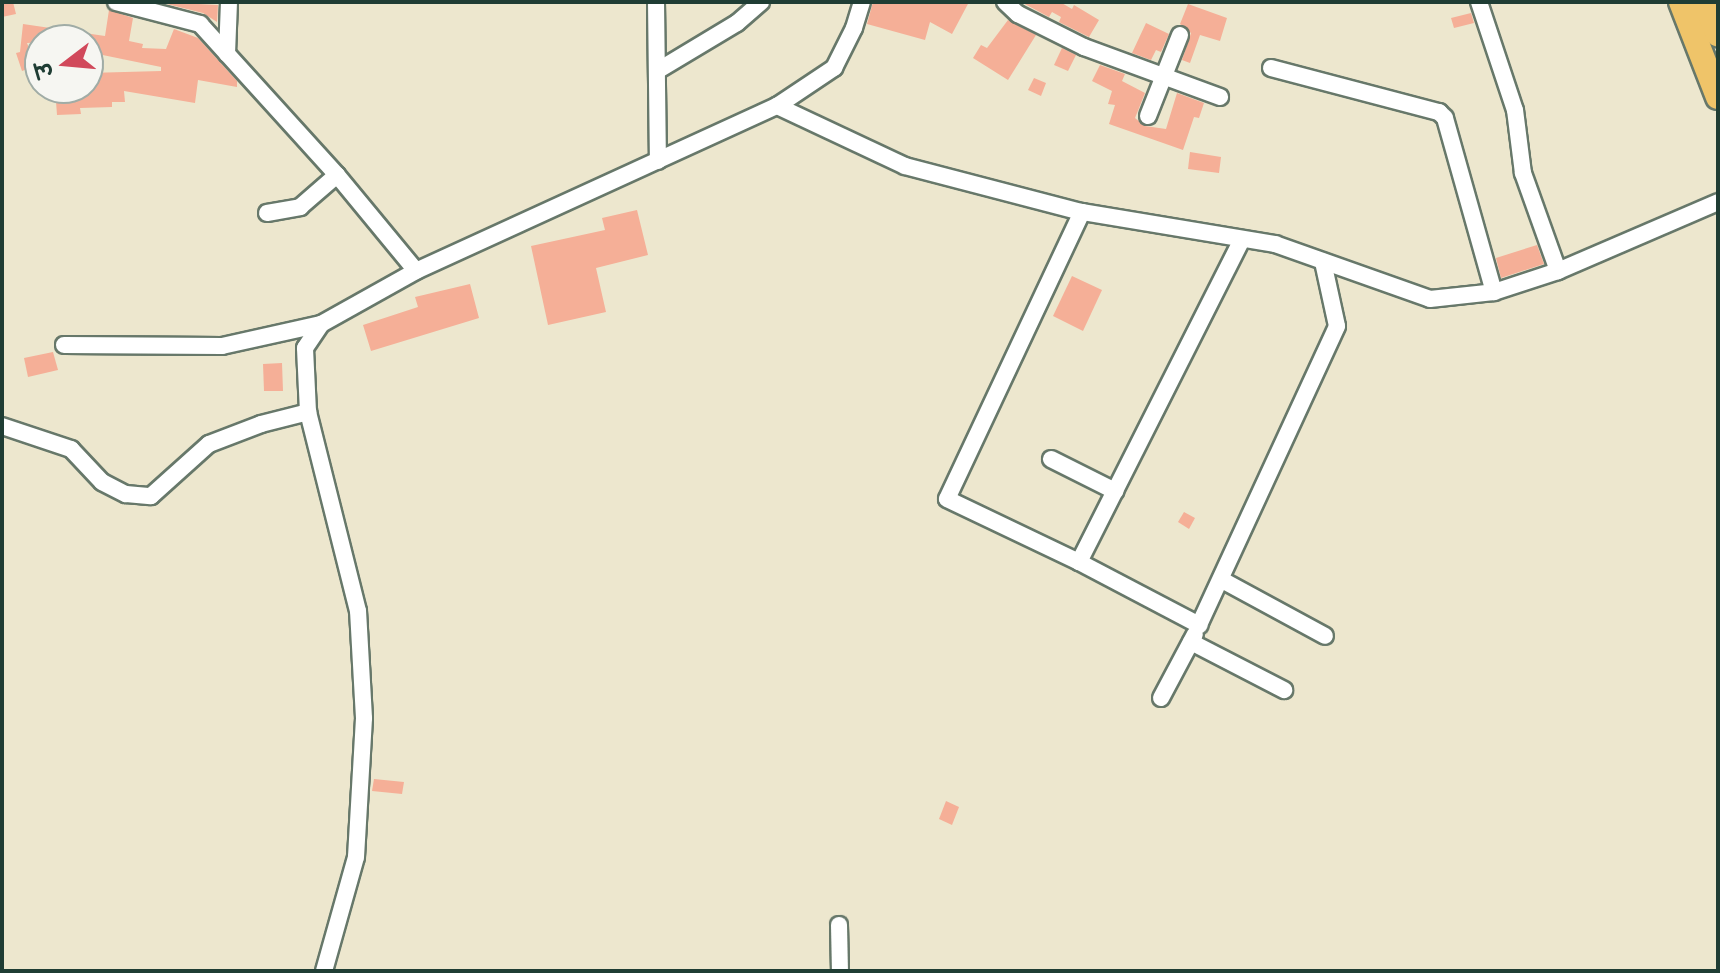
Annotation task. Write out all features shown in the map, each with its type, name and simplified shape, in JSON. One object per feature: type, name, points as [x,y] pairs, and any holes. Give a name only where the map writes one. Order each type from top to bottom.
[{"type":"main road","points":[[1681,2],[1718,97]]},
{"type":"main road","points":[[1705,2],[1718,35]]},
{"type":"street","points":[[116,2],[200,24],[337,175],[416,271]]},
{"type":"street","points":[[227,54],[229,2]]},
{"type":"street","points":[[656,2],[658,161]]},
{"type":"street","points":[[657,71],[737,23],[761,2]]},
{"type":"street","points":[[64,345],[222,346],[321,324],[416,271],[777,106],[834,68],[854,28],[862,2]]},
{"type":"street","points":[[1005,2],[1018,14],[1084,47],[1220,97]]},
{"type":"street","points":[[1479,2],[1515,110],[1523,173],[1558,271]]},
{"type":"street","points":[[1148,116],[1180,35]]},
{"type":"street","points":[[1271,68],[1439,112],[1445,118],[1494,292]]},
{"type":"street","points":[[777,106],[905,166],[1082,212],[1275,244],[1430,299],[1494,292],[1558,271],[1718,202]]},
{"type":"street","points":[[267,213],[300,207],[337,175]]},
{"type":"street","points":[[1082,212],[947,499],[1079,562],[1199,625]]},
{"type":"street","points":[[1079,562],[1242,240]]},
{"type":"street","points":[[1161,698],[1222,580],[1337,326],[1323,262]]},
{"type":"street","points":[[321,324],[305,348],[308,412],[358,611],[364,718],[356,857],[324,971]]},
{"type":"street","points":[[2,426],[71,449],[102,482],[126,494],[151,496],[209,444],[261,424],[308,412]]},
{"type":"street","points":[[1051,459],[1115,491]]},
{"type":"street","points":[[1222,580],[1325,636]]},
{"type":"street","points":[[1191,642],[1284,690]]},
{"type":"street","points":[[839,925],[840,971]]},
{"type":"building","points":[[2,2],[13,2],[16,14],[2,17]]},
{"type":"building","points":[[159,2],[218,5],[217,22],[203,13]]},
{"type":"building","points":[[873,2],[969,2],[952,34],[930,22],[925,40],[867,24]]},
{"type":"building","points":[[1021,2],[1060,2],[1072,9],[1074,5],[1099,20],[1089,37],[1059,22],[1061,17],[1052,12],[1049,17]]},
{"type":"building","points":[[1188,4],[1227,18],[1220,41],[1200,35],[1190,63],[1182,60],[1191,33],[1180,24]]},
{"type":"building","points":[[109,10],[133,18],[129,41],[143,44],[142,48],[166,49],[174,29],[198,38],[237,81],[237,87],[198,80],[195,103],[124,91],[125,102],[112,102],[112,107],[80,108],[81,114],[57,115],[56,104],[104,104],[104,73],[161,71],[161,67],[104,55]]},
{"type":"building","points":[[1471,13],[1474,23],[1454,28],[1451,18]]},
{"type":"building","points":[[1008,20],[1036,35],[1008,80],[973,58],[981,45],[987,48]]},
{"type":"building","points":[[1146,23],[1169,34],[1161,52],[1156,50],[1151,60],[1132,53]]},
{"type":"building","points":[[23,24],[22,71],[16,53],[20,52]]},
{"type":"building","points":[[1062,48],[1076,55],[1068,71],[1054,65]]},
{"type":"building","points":[[1100,65],[1125,74],[1122,81],[1145,93],[1135,118],[1145,126],[1166,129],[1177,93],[1204,103],[1199,118],[1194,117],[1183,150],[1109,124],[1115,105],[1108,104],[1112,91],[1092,81]]},
{"type":"building","points":[[1034,78],[1046,83],[1041,96],[1028,90]]},
{"type":"building","points":[[1190,152],[1221,157],[1219,173],[1188,169]]},
{"type":"building","points":[[637,210],[648,255],[596,268],[606,312],[548,325],[531,246],[605,230],[602,218]]},
{"type":"building","points":[[1537,245],[1544,264],[1501,278],[1496,258]]},
{"type":"building","points":[[1072,276],[1102,290],[1083,331],[1053,316]]},
{"type":"building","points":[[470,284],[479,318],[371,351],[363,325],[418,307],[415,297]]},
{"type":"building","points":[[53,352],[58,370],[28,377],[24,358]]},
{"type":"building","points":[[282,363],[283,391],[264,391],[263,364]]},
{"type":"building","points":[[1184,512],[1195,518],[1189,529],[1178,522]]},
{"type":"building","points":[[374,779],[404,782],[402,794],[372,791]]},
{"type":"building","points":[[946,801],[959,807],[952,825],[939,819]]}]
